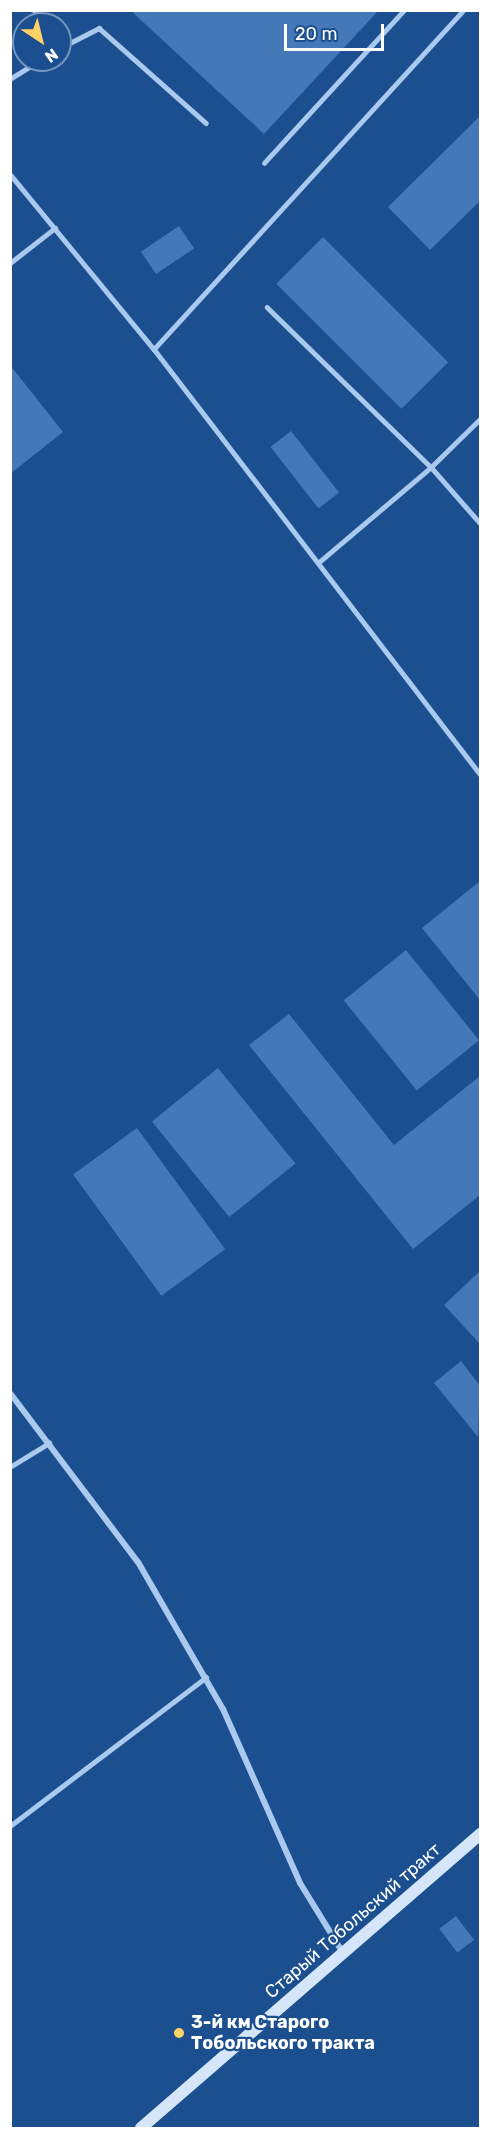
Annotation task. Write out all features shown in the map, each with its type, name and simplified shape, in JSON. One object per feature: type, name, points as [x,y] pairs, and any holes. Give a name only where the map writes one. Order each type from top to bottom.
[{"type":"street","points":[[10,1393],[138,1562],[206,1677],[300,1883],[344,1954]]},
{"type":"street","name":"Старый Тобольский тракт","points":[[141,2128],[480,1834]]},
{"type":"lane","points":[[264,163],[404,10]]},
{"type":"lane","points":[[154,349],[464,10]]},
{"type":"lane","points":[[72,41],[99,28],[206,123]]},
{"type":"lane","points":[[10,174],[154,349],[480,774]]},
{"type":"lane","points":[[10,263],[56,228]]},
{"type":"lane","points":[[267,307],[431,467],[480,523]]},
{"type":"lane","points":[[318,563],[431,467],[480,419]]},
{"type":"lane","points":[[10,1467],[49,1443]]},
{"type":"lane","points":[[10,1826],[206,1677]]},
{"type":"building","points":[[130,10],[379,10],[264,134]]},
{"type":"building","points":[[480,116],[480,201],[430,250],[388,207]]},
{"type":"building","points":[[179,226],[194,248],[156,274],[141,252]]},
{"type":"building","points":[[323,237],[448,362],[401,409],[276,284]]},
{"type":"building","points":[[10,365],[63,432],[10,474]]},
{"type":"building","points":[[291,431],[339,492],[319,508],[271,447]]},
{"type":"building","points":[[480,881],[480,1000],[422,928]]},
{"type":"building","points":[[406,950],[479,1040],[417,1090],[344,1000]]},
{"type":"building","points":[[289,1014],[394,1145],[480,1076],[480,1195],[413,1249],[249,1045]]},
{"type":"building","points":[[218,1068],[295,1164],[229,1217],[152,1121]]},
{"type":"building","points":[[137,1128],[225,1249],[161,1296],[73,1174]]},
{"type":"building","points":[[480,1271],[480,1344],[444,1305]]},
{"type":"building","points":[[461,1361],[480,1386],[478,1437],[434,1383]]},
{"type":"building","points":[[456,1916],[474,1940],[457,1953],[439,1929]]},
{"type":"place","name":"3-й км Старого Тобольского тракта","points":[[179,2033]]}]
